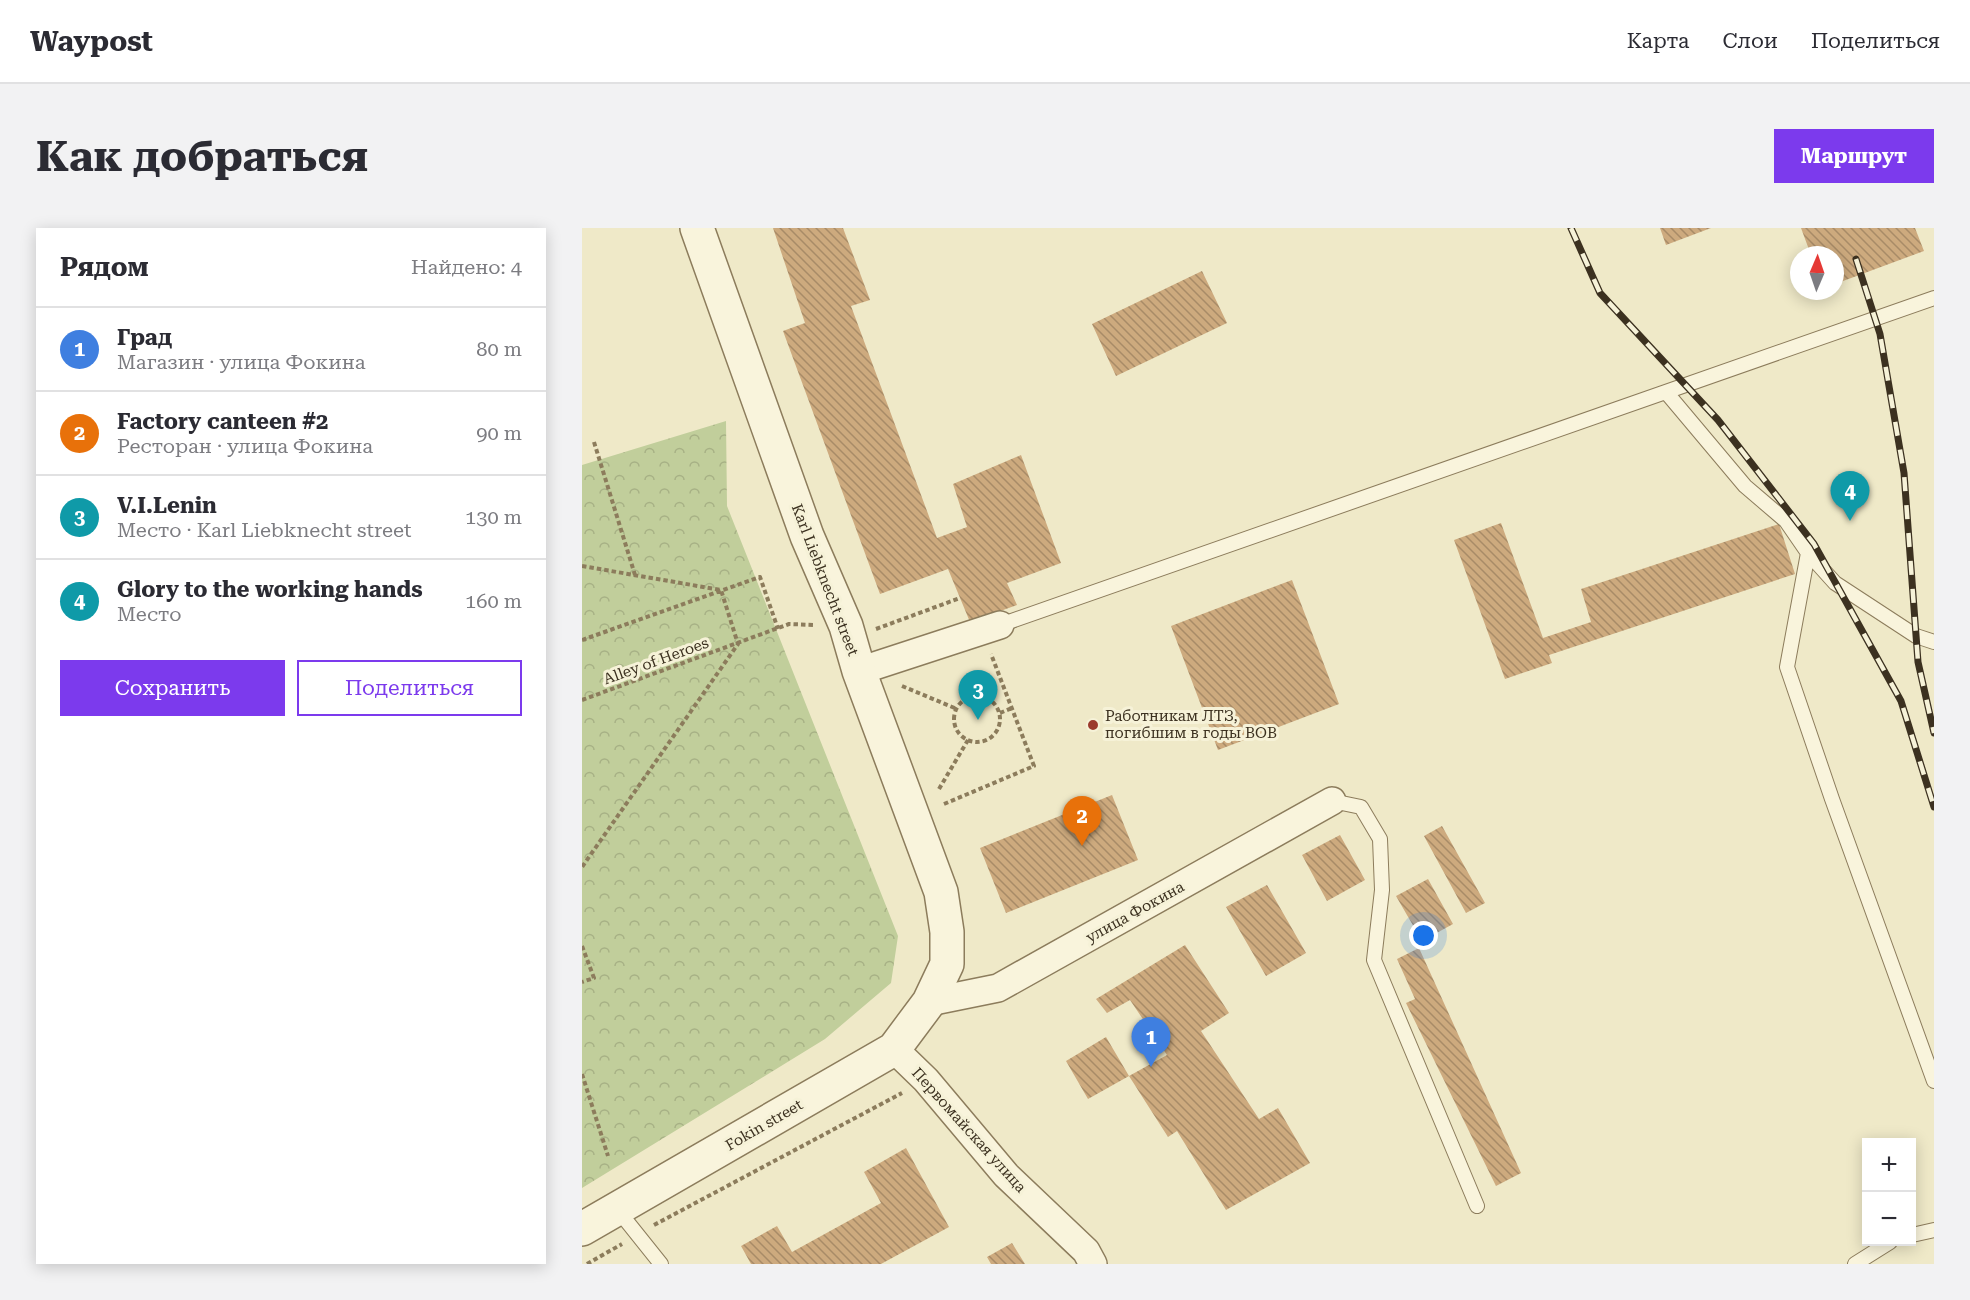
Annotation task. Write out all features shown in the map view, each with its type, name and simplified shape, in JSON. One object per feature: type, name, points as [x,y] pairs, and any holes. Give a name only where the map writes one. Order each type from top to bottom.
[{"type":"street","name":"Karl Liebknecht street","points":[[697,228],[807,536],[846,626],[859,671],[940,892],[947,932],[947,964],[929,1002]]},
{"type":"street","points":[[859,671],[1000,624]]},
{"type":"street","name":"улица Фокина","points":[[929,1002],[998,988],[1332,801]]},
{"type":"street","name":"Fokin street","points":[[582,1229],[894,1049],[929,1002]]},
{"type":"street","name":"Первомайская улица","points":[[894,1049],[926,1080],[1006,1175],[1086,1251],[1093,1264]]},
{"type":"lane","points":[[1000,624],[1934,298]]},
{"type":"lane","points":[[1666,392],[1745,486],[1786,521],[1808,553],[1835,583],[1916,636],[1934,642]]},
{"type":"lane","points":[[1808,553],[1787,667],[1934,1081]]},
{"type":"lane","points":[[1332,801],[1361,807],[1380,839],[1382,890],[1374,960],[1477,1206]]},
{"type":"lane","points":[[617,1209],[661,1264]]},
{"type":"lane","points":[[1916,1234],[1934,1230]]},
{"type":"lane","points":[[1855,1264],[1884,1246]]},
{"type":"path","points":[[594,442],[636,575]]},
{"type":"path","points":[[582,566],[721,590]]},
{"type":"path","points":[[582,640],[760,577],[778,629]]},
{"type":"path","points":[[582,867],[738,644],[721,590]]},
{"type":"path","name":"Alley of Heroes","points":[[582,700],[738,644]]},
{"type":"path","points":[[944,804],[1034,766],[990,651]]},
{"type":"path","points":[[913,681],[902,686],[957,709]]},
{"type":"path","points":[[970,697],[988,698],[1000,713],[998,729],[992,736],[976,742],[968,740],[956,727],[957,709],[970,697]]},
{"type":"path","points":[[1000,713],[1012,708]]},
{"type":"path","points":[[939,789],[968,740]]},
{"type":"path","points":[[582,946],[594,978],[582,982]]},
{"type":"path","points":[[582,1074],[608,1156]]},
{"type":"path","points":[[587,1264],[926,1080]]},
{"type":"green space","points":[[726,421],[727,506],[898,936],[891,983],[825,1039],[582,1188],[582,465]]},
{"type":"building","points":[[773,228],[843,228],[870,300],[851,306],[937,538],[967,527],[953,484],[1021,455],[1061,563],[1007,583],[1017,605],[970,622],[948,569],[880,594],[783,331],[805,323]]},
{"type":"building","points":[[1660,228],[1711,228],[1666,245]]},
{"type":"building","points":[[1801,228],[1915,228],[1924,251],[1844,281],[1844,246],[1808,246]]},
{"type":"building","points":[[1202,271],[1227,323],[1116,376],[1092,324]]},
{"type":"building","points":[[1501,523],[1543,638],[1591,622],[1581,589],[1779,524],[1795,574],[1549,655],[1552,663],[1505,679],[1454,540]]},
{"type":"building","points":[[1292,580],[1339,704],[1218,750],[1171,626]]},
{"type":"building","points":[[1112,795],[1138,860],[1006,913],[980,848]]},
{"type":"building","points":[[1442,826],[1485,903],[1466,913],[1424,836]]},
{"type":"building","points":[[1340,835],[1365,880],[1327,901],[1302,855]]},
{"type":"building","points":[[1428,879],[1453,924],[1422,941],[1396,896]]},
{"type":"building","points":[[1267,885],[1306,953],[1266,976],[1226,907]]},
{"type":"building","points":[[1185,945],[1229,1013],[1201,1031],[1259,1119],[1278,1108],[1310,1163],[1226,1210],[1177,1131],[1168,1137],[1129,1076],[1167,1055],[1130,1000],[1107,1013],[1096,999]]},
{"type":"building","points":[[1419,948],[1521,1173],[1496,1186],[1406,1003],[1415,999],[1397,959]]},
{"type":"building","points":[[1106,1037],[1129,1076],[1088,1099],[1066,1061]]},
{"type":"building","points":[[906,1148],[949,1227],[881,1264],[751,1264],[741,1246],[777,1226],[792,1252],[881,1203],[864,1172]]},
{"type":"building","points":[[1012,1243],[1025,1264],[991,1264],[987,1257]]},
{"type":"railway","points":[[1571,228],[1600,293],[1718,420],[1814,544],[1901,701],[1934,807]]},
{"type":"railway","points":[[1856,259],[1880,334],[1904,473],[1918,662],[1934,733]]},
{"type":"place","name":"Glory to the working hands","points":[[1850,521]]},
{"type":"place","name":"V.I.Lenin","points":[[978,720]]},
{"type":"place","name":"Работникам ЛТЗ, погибшим в годы ВОВ","points":[[1093,725]]},
{"type":"place","name":"Factory canteen #2","points":[[1082,846]]},
{"type":"place","name":"Град","points":[[1151,1067]]}]
